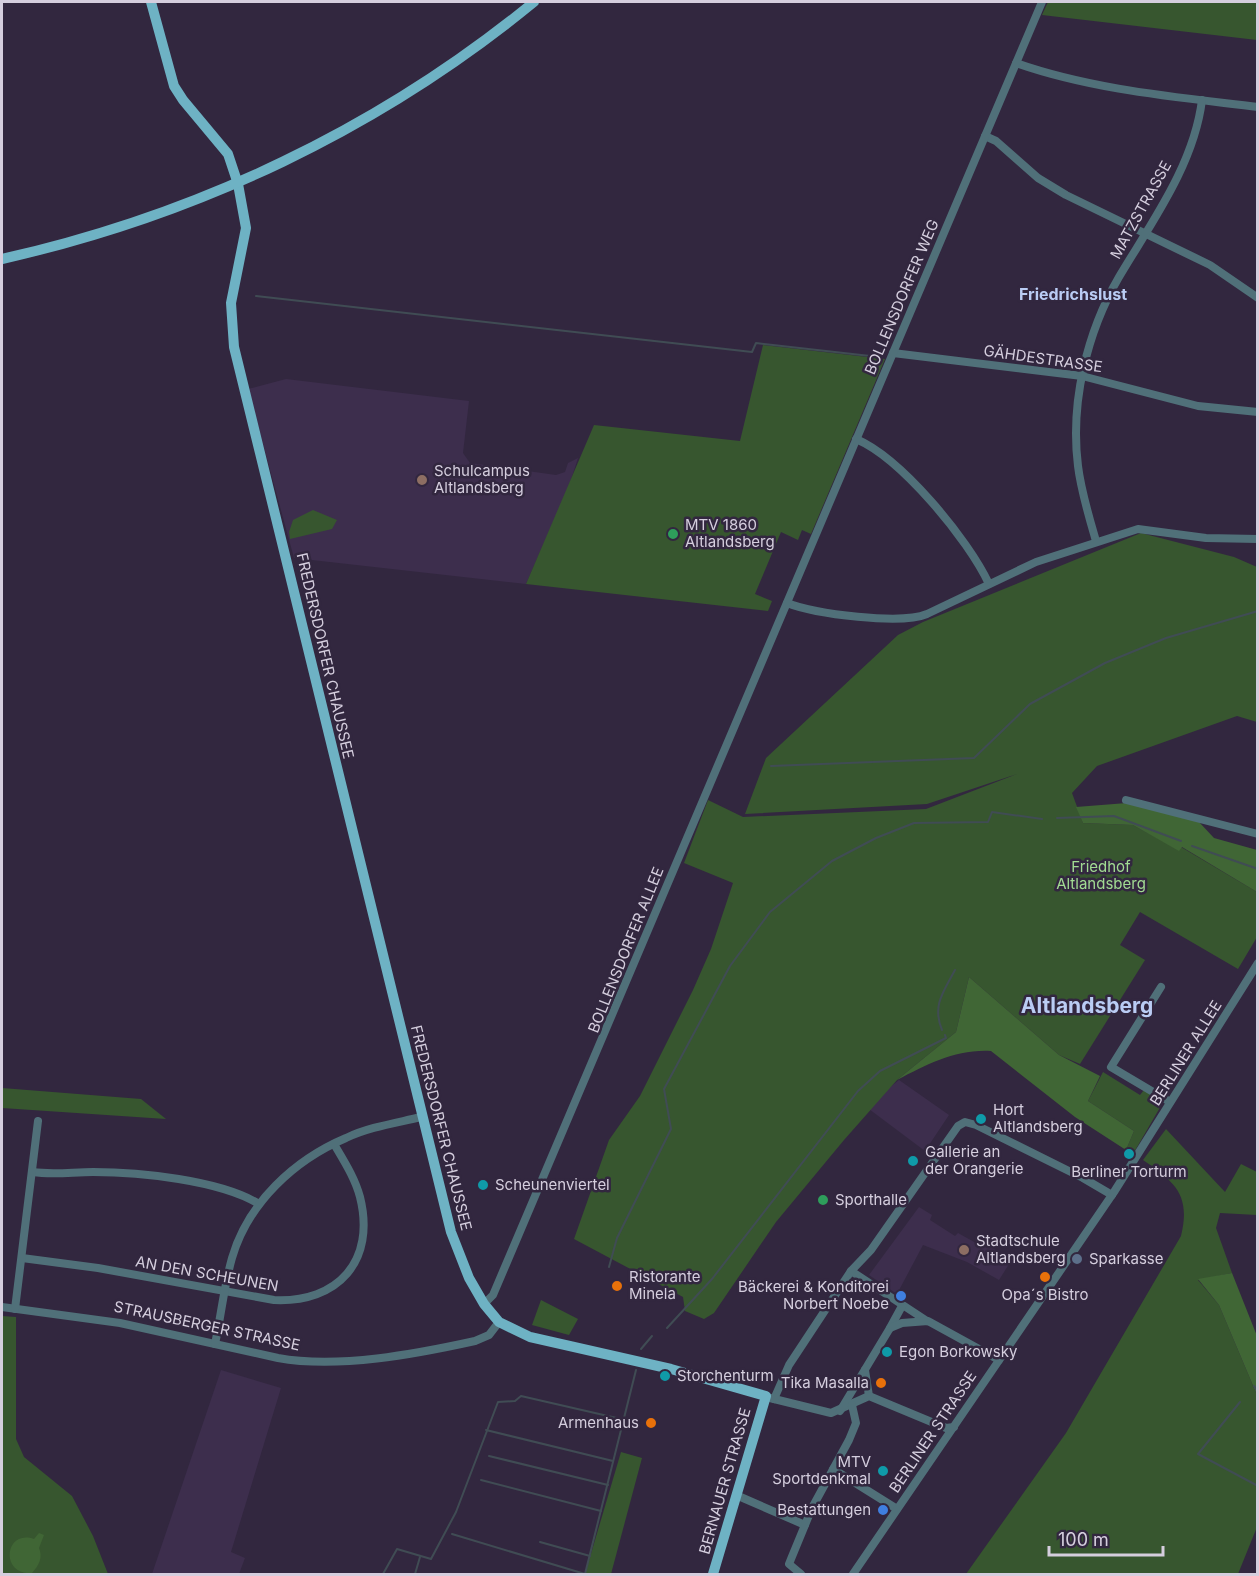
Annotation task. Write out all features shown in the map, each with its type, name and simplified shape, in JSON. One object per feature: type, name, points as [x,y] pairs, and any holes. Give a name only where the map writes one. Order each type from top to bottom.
[{"type":"main road","name":"FREDERSDORFER CHAUSSEE","points":[[152,2],[174,86],[228,154],[238,184],[246,228],[231,303],[234,347],[421,1117],[459,1255],[484,1304],[499,1322]]},
{"type":"main road","points":[[2,259],[73,243],[132,225],[238,184],[318,145],[398,100],[498,31],[534,2]]},
{"type":"main road","points":[[499,1322],[530,1336],[671,1369],[770,1397]]},
{"type":"main road","name":"BERNAUER STRASSE","points":[[713,1575],[736,1495],[770,1397]]},
{"type":"street","name":"BOLLENSDORFER WEG","points":[[787,603],[1042,2]]},
{"type":"street","points":[[1016,63],[1068,78],[1257,107]]},
{"type":"street","name":"MATZSTRASSE","points":[[1096,541],[1077,465],[1076,423],[1082,376],[1101,312],[1147,234],[1182,164],[1202,100]]},
{"type":"street","points":[[985,136],[996,141],[1038,178],[1066,195],[1210,265],[1257,298]]},
{"type":"street","name":"GÄHDESTRASSE","points":[[893,353],[1082,376],[1198,406],[1257,412]]},
{"type":"street","points":[[856,439],[873,447],[932,504],[974,557],[989,584]]},
{"type":"street","points":[[787,603],[816,610],[909,619],[927,614],[1036,562],[1096,541],[1145,528],[1206,538],[1257,539]]},
{"type":"street","name":"BOLLENSDORFER ALLEE","points":[[484,1304],[493,1294],[558,1144],[787,603]]},
{"type":"street","points":[[1126,800],[1257,834]]},
{"type":"street","name":"BERLINER ALLEE","points":[[1137,1157],[1257,963]]},
{"type":"street","points":[[1161,987],[1111,1067],[1170,1102]]},
{"type":"street","points":[[215,1344],[235,1251],[259,1204],[287,1175],[334,1144],[360,1132],[421,1117]]},
{"type":"street","points":[[15,1309],[38,1121]]},
{"type":"street","points":[[869,1396],[840,1411],[820,1412],[770,1397],[851,1271],[868,1254],[954,1132],[965,1122],[976,1125],[1083,1178],[1112,1196]]},
{"type":"street","name":"AN DEN SCHEUNEN","points":[[22,1258],[98,1268],[225,1293],[274,1300],[296,1300],[322,1293],[340,1282],[350,1271],[363,1238],[363,1212],[353,1178],[334,1144]]},
{"type":"street","name":"BERLINER STRASSE","points":[[853,1575],[1137,1157]]},
{"type":"street","points":[[33,1172],[110,1172],[163,1177],[231,1193],[259,1204]]},
{"type":"street","points":[[851,1271],[902,1306],[999,1360]]},
{"type":"street","points":[[840,1411],[902,1306]]},
{"type":"street","name":"STRAUSBERGER STRASSE","points":[[2,1307],[110,1321],[294,1361],[345,1361],[475,1341],[489,1335],[499,1322]]},
{"type":"street","points":[[890,1328],[902,1323],[928,1321]]},
{"type":"street","points":[[864,1370],[869,1396]]},
{"type":"street","points":[[869,1396],[946,1428],[954,1427]]},
{"type":"street","points":[[801,1575],[789,1564],[805,1525],[856,1423],[852,1405]]},
{"type":"street","points":[[833,1469],[897,1509]]},
{"type":"street","points":[[736,1495],[805,1525]]},
{"type":"shaded area","name":"Schulcampus Altlandsberg","points":[[286,379],[469,401],[463,453],[470,463],[556,475],[565,472],[568,463],[578,458],[569,486],[526,584],[294,558],[248,389]]},
{"type":"shaded area","points":[[899,1080],[949,1115],[925,1151],[869,1109],[879,1096]]},
{"type":"shaded area","name":"Stadtschule Altlandsberg","points":[[919,1207],[932,1215],[930,1220],[955,1236],[958,1233],[976,1243],[980,1239],[1011,1261],[999,1280],[967,1262],[923,1245],[897,1294],[869,1275]]},
{"type":"shaded area","points":[[221,1370],[281,1388],[231,1552],[245,1558],[239,1574],[152,1574]]},
{"type":"green space","points":[[1048,2],[1257,2],[1257,40],[1042,15]]},
{"type":"green space","points":[[763,345],[885,359],[811,534],[802,530],[798,540],[781,532],[755,594],[772,601],[768,611],[526,584],[594,425],[740,441]]},
{"type":"green space","points":[[313,510],[337,520],[332,529],[290,539],[289,532],[293,520]]},
{"type":"green space","name":"Friedhof Altlandsberg","points":[[1141,533],[1234,557],[1257,567],[1257,722],[1237,716],[1097,766],[1072,793],[1083,823],[1133,825],[1179,850],[1181,847],[1257,892],[1257,937],[1238,969],[1140,912],[1120,945],[1145,960],[1080,1064],[1059,1055],[969,977],[956,1032],[897,1080],[844,1140],[776,1222],[714,1313],[704,1319],[685,1311],[683,1297],[574,1239],[609,1140],[640,1096],[693,990],[711,949],[733,883],[684,863],[708,800],[743,817],[926,809],[1017,774],[927,804],[745,814],[766,758],[898,635],[923,622]]},
{"type":"green space","points":[[1127,803],[1199,822],[1214,838],[1257,850],[1257,892],[1182,847],[1179,851],[1133,825],[1083,823],[1076,807]]},
{"type":"green space","points":[[969,977],[1059,1055],[1100,1076],[1088,1101],[1134,1131],[1126,1150],[1075,1117],[991,1051],[954,1055],[931,1063],[897,1080],[956,1032]]},
{"type":"green space","points":[[1103,1072],[1140,1095],[1144,1090],[1162,1104],[1133,1154],[1126,1150],[1134,1131],[1088,1101]]},
{"type":"green space","points":[[2,1088],[141,1099],[166,1119],[2,1108]]},
{"type":"green space","points":[[1166,1129],[1225,1192],[1241,1164],[1257,1172],[1257,1215],[1220,1213],[1216,1228],[1232,1273],[1198,1280],[1219,1305],[1257,1395],[1257,1527],[1238,1574],[966,1574],[1066,1433],[1181,1236],[1184,1210],[1178,1191],[1164,1175],[1143,1160]]},
{"type":"green space","points":[[1232,1273],[1257,1336],[1257,1395],[1219,1305],[1198,1279]]},
{"type":"green space","points":[[541,1300],[578,1319],[569,1335],[532,1325]]},
{"type":"green space","points":[[2,1316],[16,1317],[16,1439],[24,1457],[72,1496],[93,1536],[108,1574],[2,1574]]},
{"type":"green space","points":[[621,1452],[642,1458],[611,1574],[585,1574]]},
{"type":"green space","points":[[39,1533],[44,1535],[39,1548],[41,1555],[38,1564],[32,1573],[22,1572],[15,1568],[11,1561],[12,1546],[24,1538],[34,1539]]},
{"type":"waterway","points":[[256,296],[752,352],[756,343],[879,357]]},
{"type":"waterway","points":[[771,766],[974,758],[1030,704],[1105,663],[1166,638],[1258,611]]},
{"type":"waterway","points":[[609,1267],[617,1238],[671,1129],[664,1089],[730,966],[770,912],[832,861],[876,838],[914,823],[988,822],[992,812],[1042,819]]},
{"type":"waterway","points":[[1057,818],[1114,816],[1181,841]]},
{"type":"waterway","points":[[1192,846],[1258,869]]},
{"type":"waterway","points":[[942,1030],[938,1014],[940,999],[955,970]]},
{"type":"waterway","points":[[667,1328],[712,1279],[858,1091],[880,1071],[946,1038],[945,1035]]},
{"type":"waterway","points":[[641,1349],[652,1336]]},
{"type":"waterway","points":[[383,1574],[397,1549],[431,1559],[456,1512],[498,1402],[515,1401],[521,1396],[621,1419],[624,1418],[636,1370]]},
{"type":"waterway","points":[[1254,1386],[1258,1392]]},
{"type":"waterway","points":[[1240,1402],[1198,1454],[1258,1486]]},
{"type":"waterway","points":[[585,1574],[624,1418]]},
{"type":"waterway","points":[[486,1430],[613,1461]]},
{"type":"waterway","points":[[489,1456],[608,1485]]},
{"type":"waterway","points":[[481,1480],[601,1511]]},
{"type":"waterway","points":[[452,1534],[585,1574]]},
{"type":"waterway","points":[[540,1542],[590,1556]]},
{"type":"waterway","points":[[415,1574],[420,1557]]},
{"type":"place","name":"Schulcampus Altlandsberg","points":[[422,480]]},
{"type":"place","name":"MTV 1860 Altlandsberg","points":[[673,534]]},
{"type":"place","name":"Hort Altlandsberg","points":[[981,1119]]},
{"type":"place","name":"Berliner Torturm","points":[[1129,1154]]},
{"type":"place","name":"Gallerie an der Orangerie","points":[[913,1161]]},
{"type":"place","name":"Scheunenviertel","points":[[483,1185]]},
{"type":"place","name":"Sporthalle","points":[[823,1200]]},
{"type":"place","name":"Stadtschule Altlandsberg","points":[[964,1250]]},
{"type":"place","name":"Sparkasse","points":[[1077,1259]]},
{"type":"place","name":"Opa´s Bistro","points":[[1045,1277]]},
{"type":"place","name":"Ristorante Minela","points":[[617,1286]]},
{"type":"place","name":"Bäckerei & Konditorei Norbert Noebe","points":[[901,1296]]},
{"type":"place","name":"Egon Borkowsky","points":[[887,1352]]},
{"type":"place","name":"Storchenturm","points":[[665,1376]]},
{"type":"place","name":"Tika Masalla","points":[[881,1383]]},
{"type":"place","name":"Armenhaus","points":[[651,1423]]},
{"type":"place","name":"MTV Sportdenkmal","points":[[883,1471]]},
{"type":"place","name":"Bestattungen","points":[[883,1510]]},
{"type":"district","name":"Friedrichslust","points":[[1073,294]]},
{"type":"district","name":"Altlandsberg","points":[[1087,1006]]}]
